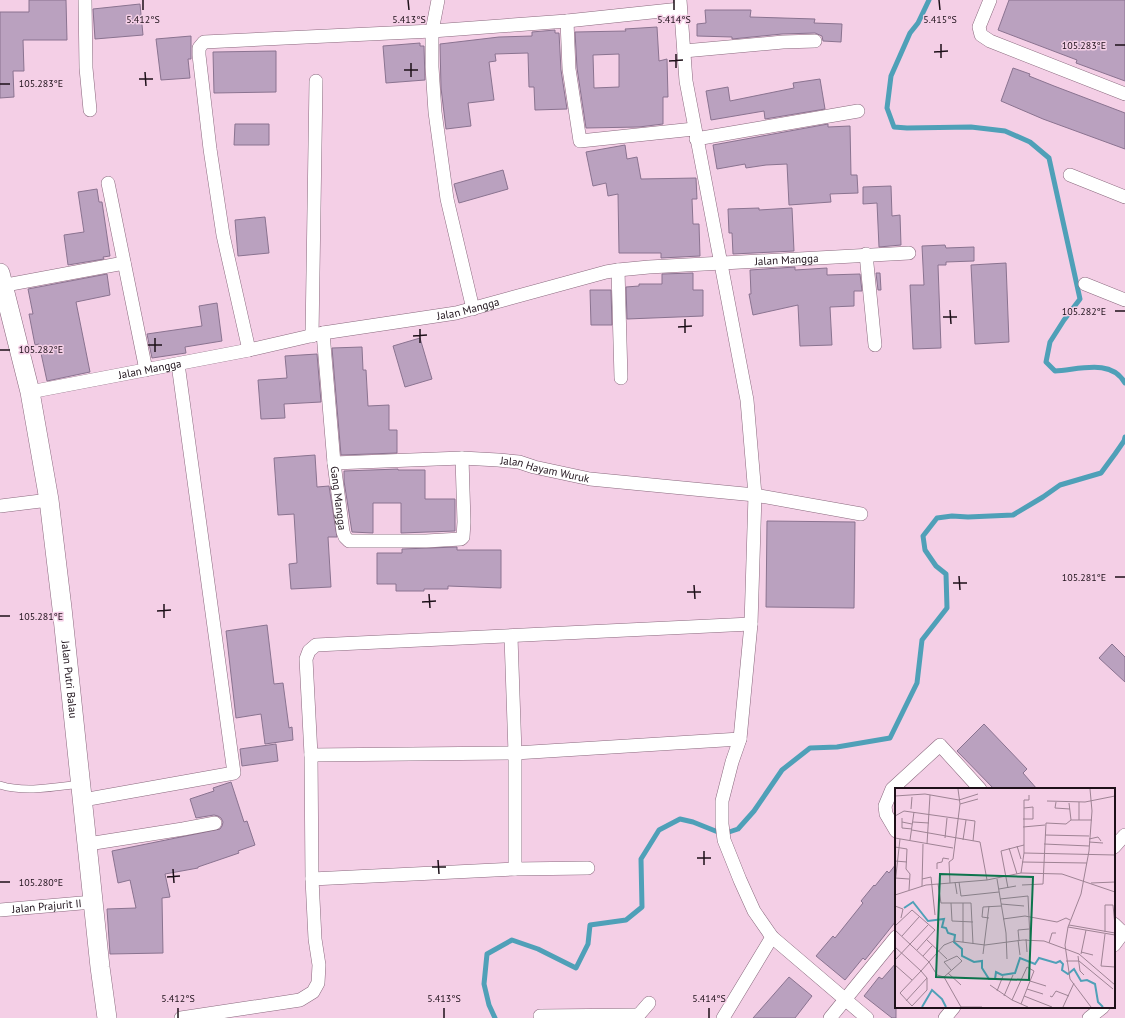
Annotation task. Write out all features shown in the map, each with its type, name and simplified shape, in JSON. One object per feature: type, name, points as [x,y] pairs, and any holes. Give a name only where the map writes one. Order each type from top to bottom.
[{"type":"main road","name":"Jalan Putri Balau","points":[[1,281],[30,392],[49,500],[88,844],[100,967],[107,1018]]},
{"type":"street","points":[[85,0],[86,68],[90,110]]},
{"type":"street","points":[[438,0],[432,31],[432,67],[435,112],[447,199],[473,309]]},
{"type":"street","points":[[990,0],[979,27],[980,35],[990,42],[1125,94]]},
{"type":"street","points":[[249,350],[223,235],[209,142],[199,55],[199,48],[201,44],[204,42],[432,31],[567,21],[680,4],[686,81],[747,400],[755,495],[751,624],[740,739],[732,762],[722,801],[724,840],[754,911],[772,937],[867,1018]]},
{"type":"street","points":[[567,21],[570,69],[580,141],[695,134],[858,111]]},
{"type":"street","points":[[684,51],[783,42],[815,41]]},
{"type":"street","name":"Gang Mangga","points":[[316,81],[317,335],[342,532],[345,537],[349,541],[368,542],[426,541],[457,539],[463,537],[462,458]]},
{"type":"street","points":[[1070,175],[1125,197]]},
{"type":"street","points":[[108,183],[146,370]]},
{"type":"street","name":"Jalan Mangga","points":[[30,392],[249,350],[317,335],[456,313],[618,270],[866,254],[908,253]]},
{"type":"street","points":[[866,254],[875,345]]},
{"type":"street","points":[[1,281],[124,263]]},
{"type":"street","points":[[618,270],[621,378]]},
{"type":"street","points":[[1085,284],[1125,300]]},
{"type":"street","points":[[82,792],[234,773],[178,364]]},
{"type":"street","name":"Jalan Hayam Wuruk","points":[[334,463],[462,458],[519,462],[534,467],[590,479],[755,495],[861,514]]},
{"type":"street","points":[[0,506],[49,500]]},
{"type":"street","points":[[181,1018],[300,1000],[313,992],[318,983],[319,965],[315,939],[312,879],[311,755],[306,659],[310,651],[316,646],[751,624]]},
{"type":"street","points":[[511,637],[515,753],[515,869]]},
{"type":"street","points":[[311,755],[515,753],[740,739]]},
{"type":"street","points":[[895,829],[886,814],[885,806],[892,789],[940,745],[979,788]]},
{"type":"street","points":[[88,844],[215,823]]},
{"type":"street","points":[[1115,846],[1125,835]]},
{"type":"street","points":[[312,879],[515,869],[588,868]]},
{"type":"street","name":"Jalan Prajurit II","points":[[0,910],[93,902]]},
{"type":"street","points":[[1115,943],[1121,930]]},
{"type":"street","points":[[723,1018],[772,937]]},
{"type":"street","points":[[830,1018],[895,938]]},
{"type":"street","points":[[540,1016],[637,1017],[648,1003]]},
{"type":"street","points":[[945,1018],[953,1008]]},
{"type":"street","points":[[1090,1018],[1102,1008]]},
{"type":"lane","points":[[0,785],[8,787],[82,792]]},
{"type":"building","points":[[29,0],[66,0],[67,40],[23,40],[24,71],[13,71],[14,97],[0,98],[0,12],[29,12]]},
{"type":"building","points":[[1009,0],[1125,0],[1125,81],[1076,63],[1077,60],[998,30]]},
{"type":"building","points":[[140,4],[143,35],[95,39],[93,9]]},
{"type":"building","points":[[705,10],[751,10],[750,17],[815,19],[814,23],[842,24],[841,42],[823,41],[822,36],[815,33],[782,34],[732,39],[732,37],[697,36],[697,24],[706,23]]},
{"type":"building","points":[[657,27],[659,61],[667,59],[668,97],[663,97],[663,124],[639,127],[586,128],[577,68],[575,32],[626,31],[625,29]],"holes":[[[619,54],[619,87],[594,88],[593,55]]]},
{"type":"building","points":[[555,30],[555,33],[559,33],[561,70],[567,109],[535,110],[534,87],[529,87],[528,53],[495,54],[496,61],[489,62],[494,100],[468,103],[471,126],[446,129],[441,88],[440,44],[499,37],[532,36],[532,32]]},
{"type":"building","points":[[191,36],[191,59],[188,59],[190,78],[161,80],[156,39]]},
{"type":"building","points":[[420,43],[420,46],[424,46],[425,80],[386,83],[383,46]]},
{"type":"building","points":[[276,51],[276,92],[214,93],[213,52]]},
{"type":"building","points":[[1013,68],[1030,74],[1029,76],[1125,113],[1125,149],[1043,119],[1001,101]]},
{"type":"building","points":[[820,79],[825,109],[765,119],[764,111],[711,120],[706,91],[728,87],[730,101],[794,88],[793,83]]},
{"type":"building","points":[[235,124],[269,124],[269,145],[234,145]]},
{"type":"building","points":[[828,124],[828,127],[850,126],[851,175],[857,175],[858,193],[830,194],[831,202],[789,205],[787,164],[746,168],[745,164],[717,169],[713,145]]},
{"type":"building","points":[[625,145],[627,159],[637,157],[641,179],[696,178],[697,199],[692,199],[693,224],[699,224],[700,256],[661,258],[661,253],[619,253],[618,194],[608,196],[606,183],[593,186],[586,152]]},
{"type":"building","points":[[503,170],[508,189],[459,203],[454,184]]},
{"type":"building","points":[[891,186],[892,216],[900,215],[901,245],[879,247],[877,203],[863,204],[863,187]]},
{"type":"building","points":[[97,189],[99,202],[102,202],[110,256],[103,257],[104,259],[68,265],[64,235],[84,232],[78,192]]},
{"type":"building","points":[[759,208],[759,210],[792,208],[794,251],[733,254],[732,233],[729,233],[728,209]]},
{"type":"building","points":[[265,217],[269,253],[238,256],[235,220]]},
{"type":"building","points":[[945,245],[946,248],[974,247],[974,261],[946,262],[946,265],[938,265],[941,348],[913,349],[910,285],[924,285],[922,246]]},
{"type":"building","points":[[1006,263],[1009,342],[975,344],[971,265]]},
{"type":"building","points":[[795,267],[795,270],[827,268],[827,275],[860,274],[862,291],[854,291],[854,306],[830,307],[832,345],[800,346],[798,305],[753,315],[749,294],[751,294],[750,270]]},
{"type":"building","points":[[693,273],[693,290],[703,290],[703,316],[627,319],[626,287],[639,286],[639,284],[662,284],[662,274]]},
{"type":"building","points":[[876,273],[880,273],[881,290],[878,290]]},
{"type":"building","points":[[107,274],[110,295],[76,302],[90,372],[47,381],[39,344],[35,345],[29,314],[33,314],[28,289]]},
{"type":"building","points":[[590,290],[611,290],[612,325],[591,325]]},
{"type":"building","points":[[217,303],[222,341],[185,347],[186,353],[152,358],[147,334],[202,326],[199,306]]},
{"type":"building","points":[[420,338],[432,379],[405,387],[393,346]]},
{"type":"building","points":[[362,347],[363,370],[366,370],[368,406],[389,405],[389,430],[397,430],[397,453],[341,455],[332,348]]},
{"type":"building","points":[[317,354],[321,402],[284,404],[285,418],[261,419],[258,380],[287,378],[285,356]]},
{"type":"building","points":[[315,455],[317,487],[329,486],[337,537],[328,537],[331,587],[291,589],[289,564],[297,563],[294,514],[278,515],[274,458]]},
{"type":"building","points":[[398,469],[425,470],[425,499],[455,499],[455,531],[401,533],[401,503],[373,503],[373,533],[352,532],[344,481],[344,471]]},
{"type":"building","points":[[767,521],[855,522],[854,608],[766,607]]},
{"type":"building","points":[[457,547],[457,550],[501,550],[501,588],[448,586],[448,589],[396,591],[396,584],[377,584],[377,553],[402,553],[402,549]]},
{"type":"building","points":[[267,625],[274,684],[283,683],[289,728],[292,727],[293,740],[265,744],[261,714],[236,718],[226,631]]},
{"type":"building","points":[[1112,644],[1125,657],[1125,682],[1099,658]]},
{"type":"building","points":[[984,724],[1027,769],[1023,773],[1036,788],[993,788],[957,751]]},
{"type":"building","points":[[276,744],[278,761],[242,766],[240,749]]},
{"type":"building","points":[[231,782],[244,822],[247,821],[255,845],[238,851],[239,853],[198,868],[165,874],[170,897],[162,898],[163,953],[110,954],[107,909],[136,908],[130,880],[118,883],[112,851],[220,829],[223,822],[218,816],[214,815],[196,818],[190,799],[214,791],[213,788]]},
{"type":"building","points":[[895,865],[895,922],[865,960],[863,958],[845,980],[816,956],[833,936],[835,938],[863,903],[861,901],[874,885],[875,886],[887,871],[889,873]]},
{"type":"building","points":[[895,964],[896,1018],[892,1018],[864,996],[879,977],[882,979]]},
{"type":"building","points":[[789,977],[812,996],[795,1018],[753,1018]]},
{"type":"waterway","points":[[929,0],[918,23],[910,33],[891,76],[887,108],[894,127],[971,127],[1005,131],[1030,142],[1049,158],[1080,299],[1050,342],[1046,362],[1055,371],[1093,367],[1111,370],[1119,375],[1125,383]]},
{"type":"waterway","points":[[495,1018],[489,1005],[484,984],[487,954],[512,940],[538,949],[576,968],[588,944],[590,925],[626,920],[642,907],[641,859],[659,830],[680,819],[693,822],[723,834],[738,829],[754,811],[782,770],[810,748],[837,747],[890,738],[917,683],[922,640],[947,608],[946,574],[936,566],[925,550],[923,536],[937,518],[952,516],[968,517],[1013,515],[1060,485],[1101,473],[1124,441],[1125,437]]}]
